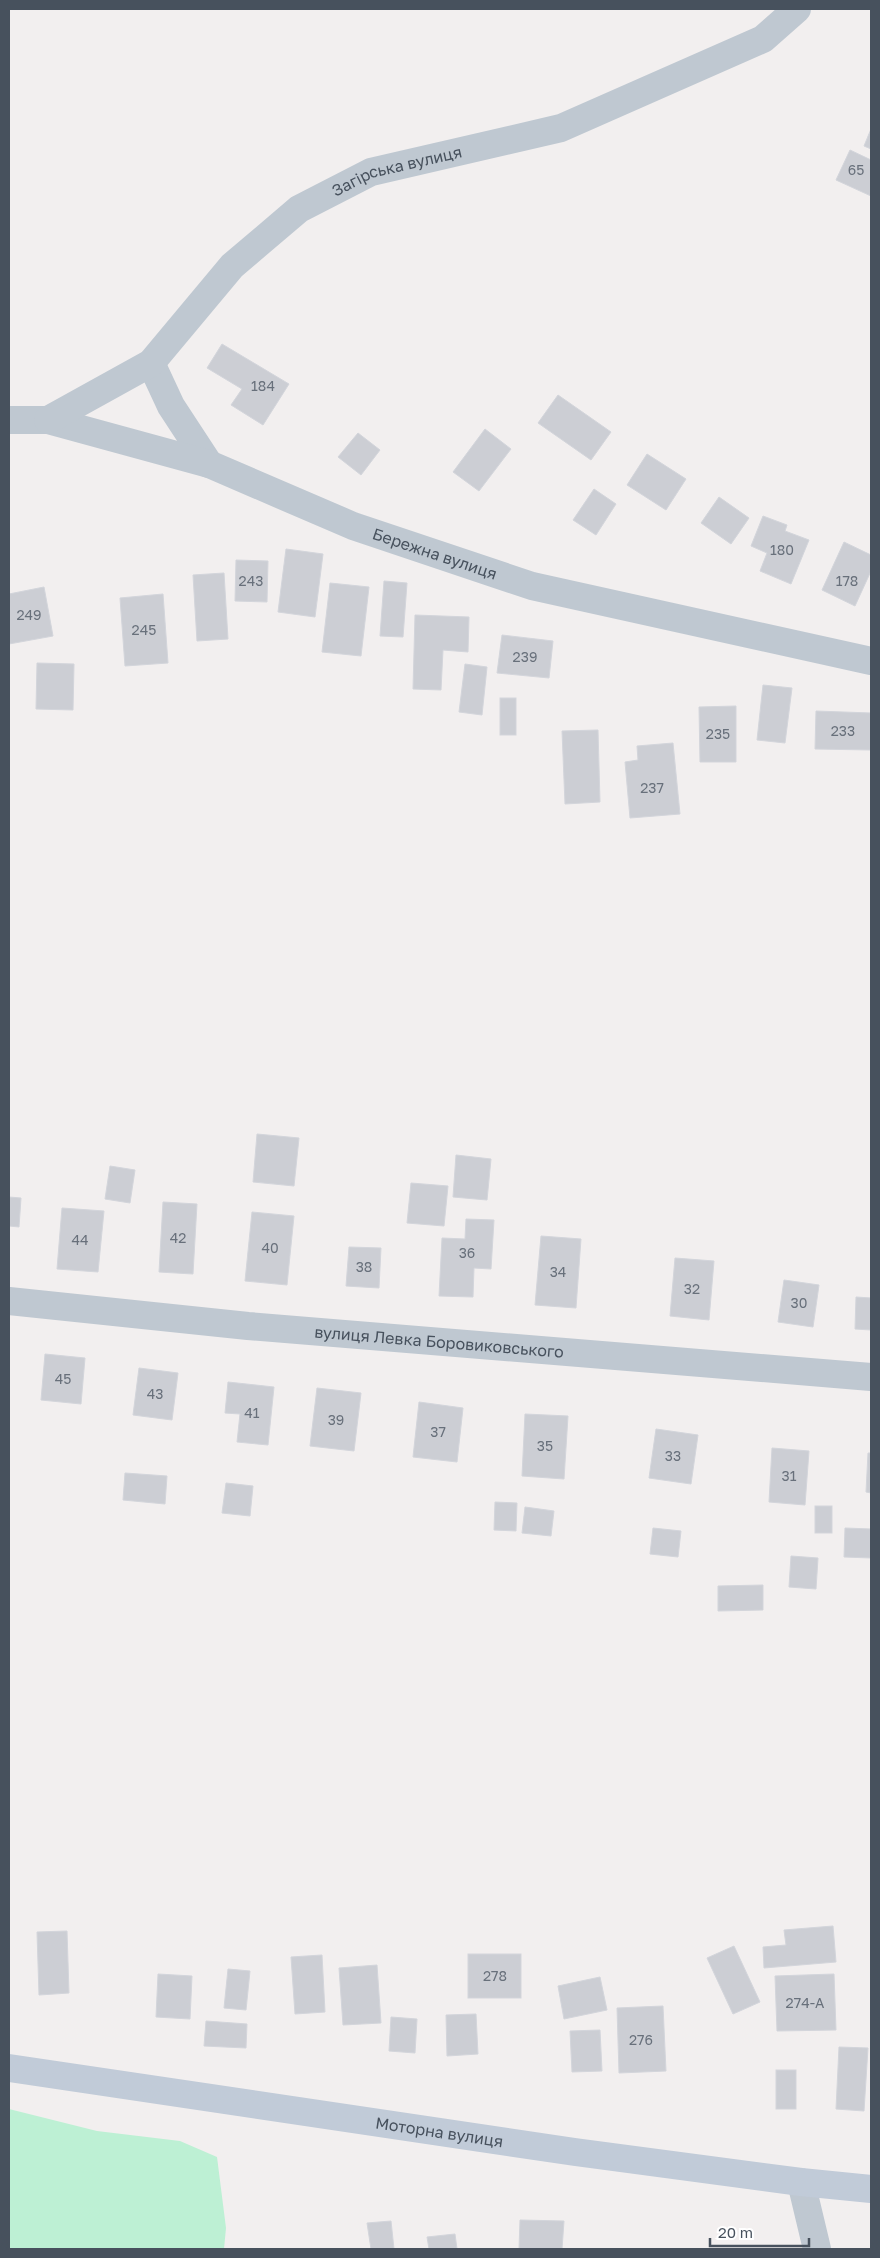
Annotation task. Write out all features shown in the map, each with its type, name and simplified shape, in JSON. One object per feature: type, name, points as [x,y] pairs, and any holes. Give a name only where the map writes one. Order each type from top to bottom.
[{"type":"street","name":"Загірська вулиця","points":[[48,420],[151,363],[232,266],[299,209],[371,172],[561,128],[762,39],[798,9]]},
{"type":"street","points":[[151,363],[172,406],[209,464]]},
{"type":"street","name":"Бережна вулиця","points":[[9,420],[48,420],[209,464],[352,526],[532,586],[871,661]]},
{"type":"street","name":"вулиця Левка Боровиковського","points":[[9,1301],[248,1326],[871,1377]]},
{"type":"street","name":"Моторна вулиця","points":[[9,2068],[575,2152],[801,2182],[871,2189]]},
{"type":"street","points":[[801,2182],[817,2249]]},
{"type":"green space","points":[[9,2109],[97,2131],[180,2141],[217,2157],[226,2228],[224,2249],[9,2249]]},
{"type":"building","points":[[871,129],[871,149],[864,146]]},
{"type":"building","points":[[850,150],[871,160],[871,196],[836,180]]},
{"type":"building","points":[[222,344],[289,384],[263,425],[231,405],[242,389],[207,368]]},
{"type":"building","points":[[558,395],[611,432],[591,460],[538,423]]},
{"type":"building","points":[[485,429],[511,449],[479,491],[453,472]]},
{"type":"building","points":[[358,433],[380,450],[361,475],[338,457]]},
{"type":"building","points":[[647,454],[686,479],[666,510],[627,485]]},
{"type":"building","points":[[594,489],[616,504],[596,535],[573,520]]},
{"type":"building","points":[[719,497],[749,518],[731,544],[701,523]]},
{"type":"building","points":[[763,516],[787,525],[785,531],[809,540],[791,584],[760,571],[767,553],[751,546]]},
{"type":"building","points":[[844,542],[871,555],[871,571],[855,606],[822,590]]},
{"type":"building","points":[[286,549],[323,554],[315,617],[278,612]]},
{"type":"building","points":[[236,560],[268,561],[267,602],[235,601]]},
{"type":"building","points":[[224,573],[228,639],[197,641],[193,575]]},
{"type":"building","points":[[384,581],[407,583],[403,637],[380,636]]},
{"type":"building","points":[[330,583],[369,587],[361,656],[322,652]]},
{"type":"building","points":[[44,587],[53,636],[9,644],[9,594]]},
{"type":"building","points":[[163,594],[168,663],[125,666],[120,598]]},
{"type":"building","points":[[415,615],[469,617],[468,652],[443,650],[441,690],[413,689]]},
{"type":"building","points":[[502,635],[553,641],[549,678],[497,673]]},
{"type":"building","points":[[37,663],[74,664],[73,710],[36,709]]},
{"type":"building","points":[[465,664],[487,667],[482,715],[459,712]]},
{"type":"building","points":[[763,685],[792,688],[785,743],[757,740]]},
{"type":"building","points":[[500,698],[516,698],[516,735],[500,735]]},
{"type":"building","points":[[736,706],[736,762],[700,762],[699,707]]},
{"type":"building","points":[[816,711],[871,713],[871,750],[815,749]]},
{"type":"building","points":[[598,730],[600,802],[565,804],[562,731]]},
{"type":"building","points":[[673,743],[680,814],[630,818],[625,762],[638,760],[637,746]]},
{"type":"building","points":[[257,1134],[299,1138],[294,1186],[253,1182]]},
{"type":"building","points":[[456,1155],[491,1159],[487,1200],[453,1197]]},
{"type":"building","points":[[110,1166],[135,1170],[130,1203],[105,1199]]},
{"type":"building","points":[[411,1183],[448,1186],[444,1226],[407,1223]]},
{"type":"building","points":[[9,1197],[21,1198],[19,1227],[9,1226]]},
{"type":"building","points":[[163,1202],[197,1204],[193,1274],[159,1272]]},
{"type":"building","points":[[62,1208],[104,1211],[98,1272],[57,1269]]},
{"type":"building","points":[[252,1212],[294,1216],[287,1285],[245,1281]]},
{"type":"building","points":[[466,1219],[494,1220],[491,1269],[474,1268],[473,1297],[439,1296],[442,1238],[465,1239]]},
{"type":"building","points":[[541,1236],[581,1239],[576,1308],[535,1305]]},
{"type":"building","points":[[349,1247],[381,1248],[379,1288],[346,1286]]},
{"type":"building","points":[[675,1258],[714,1261],[709,1320],[670,1316]]},
{"type":"building","points":[[784,1280],[819,1285],[813,1327],[778,1322]]},
{"type":"building","points":[[856,1297],[871,1298],[871,1330],[855,1329]]},
{"type":"building","points":[[45,1354],[85,1358],[81,1404],[41,1400]]},
{"type":"building","points":[[139,1368],[178,1373],[172,1420],[133,1415]]},
{"type":"building","points":[[228,1382],[274,1387],[268,1445],[237,1442],[240,1414],[225,1413]]},
{"type":"building","points":[[317,1388],[361,1393],[354,1451],[310,1446]]},
{"type":"building","points":[[419,1402],[463,1408],[457,1462],[413,1457]]},
{"type":"building","points":[[525,1414],[568,1416],[564,1479],[522,1476]]},
{"type":"building","points":[[656,1429],[698,1435],[691,1484],[649,1478]]},
{"type":"building","points":[[772,1448],[809,1451],[805,1505],[769,1502]]},
{"type":"building","points":[[868,1453],[871,1453],[871,1493],[866,1492]]},
{"type":"building","points":[[125,1473],[167,1476],[165,1504],[123,1500]]},
{"type":"building","points":[[226,1483],[253,1486],[250,1516],[222,1513]]},
{"type":"building","points":[[495,1502],[517,1503],[516,1531],[494,1530]]},
{"type":"building","points":[[815,1506],[832,1506],[832,1533],[815,1533]]},
{"type":"building","points":[[525,1507],[554,1511],[551,1536],[522,1533]]},
{"type":"building","points":[[653,1528],[681,1531],[678,1557],[650,1554]]},
{"type":"building","points":[[845,1528],[871,1529],[871,1558],[844,1557]]},
{"type":"building","points":[[791,1556],[818,1558],[816,1589],[789,1587]]},
{"type":"building","points":[[763,1585],[763,1610],[718,1611],[718,1586]]},
{"type":"building","points":[[833,1926],[836,1962],[764,1968],[763,1947],[786,1945],[784,1930]]},
{"type":"building","points":[[67,1931],[69,1993],[39,1995],[37,1932]]},
{"type":"building","points":[[734,1946],[760,2002],[733,2014],[707,1958]]},
{"type":"building","points":[[468,1954],[521,1954],[521,1998],[468,1998]]},
{"type":"building","points":[[322,1955],[325,2012],[295,2014],[291,1957]]},
{"type":"building","points":[[377,1965],[381,2023],[343,2025],[339,1968]]},
{"type":"building","points":[[228,1969],[250,1971],[246,2010],[224,2008]]},
{"type":"building","points":[[158,1974],[192,1976],[190,2019],[156,2017]]},
{"type":"building","points":[[834,1974],[836,2030],[777,2031],[775,1976]]},
{"type":"building","points":[[600,1977],[607,2010],[564,2019],[558,1986]]},
{"type":"building","points":[[663,2006],[666,2071],[619,2073],[617,2008]]},
{"type":"building","points":[[476,2014],[478,2054],[447,2056],[446,2015]]},
{"type":"building","points":[[391,2017],[417,2019],[415,2053],[389,2051]]},
{"type":"building","points":[[206,2021],[247,2024],[246,2048],[204,2046]]},
{"type":"building","points":[[600,2030],[602,2071],[572,2072],[570,2031]]},
{"type":"building","points":[[839,2047],[868,2048],[864,2111],[836,2109]]},
{"type":"building","points":[[776,2070],[796,2070],[796,2109],[776,2109]]},
{"type":"building","points":[[520,2220],[564,2221],[562,2249],[519,2249]]},
{"type":"building","points":[[391,2221],[394,2249],[371,2249],[367,2223]]},
{"type":"building","points":[[455,2234],[457,2249],[429,2249],[427,2237]]}]
